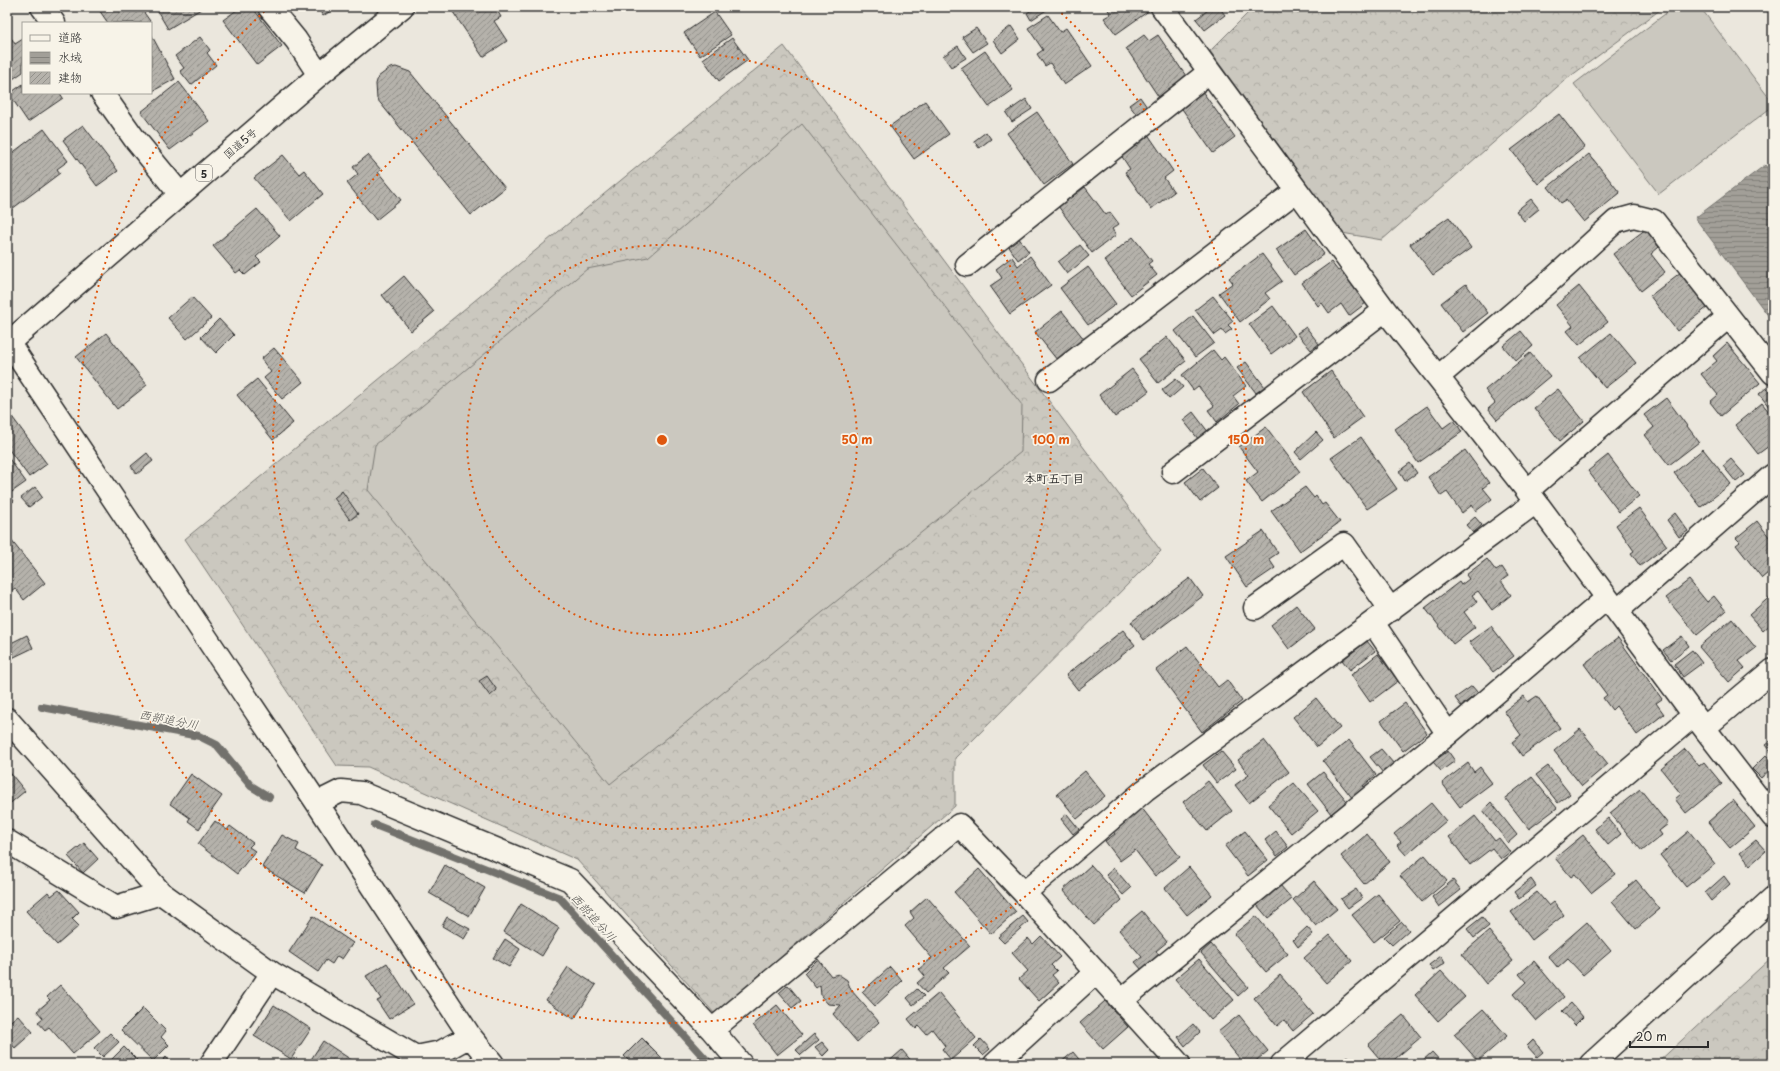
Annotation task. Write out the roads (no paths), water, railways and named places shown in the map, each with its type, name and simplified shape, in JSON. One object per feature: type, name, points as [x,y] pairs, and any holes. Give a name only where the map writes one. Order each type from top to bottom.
[{"type":"main road","points":[[42,7],[53,22]]},
{"type":"main road","points":[[269,7],[296,40],[320,75]]},
{"type":"main road","name":"国道5号","points":[[8,344],[180,194],[402,7]]},
{"type":"main road","points":[[1162,7],[1385,310],[1532,497],[1699,721],[1773,817]]},
{"type":"main road","points":[[967,265],[1209,72]]},
{"type":"main road","points":[[103,94],[134,138],[180,194]]},
{"type":"main road","points":[[1049,380],[1296,191]]},
{"type":"main road","points":[[1438,377],[1547,284],[1616,221],[1634,216],[1654,221],[1773,373]]},
{"type":"main road","points":[[1173,472],[1385,310]]},
{"type":"main road","points":[[1024,893],[1145,790],[1391,610],[1532,497],[1728,317]]},
{"type":"main road","points":[[8,344],[317,804],[470,1036],[492,1064]]},
{"type":"main road","points":[[1122,1000],[1448,734],[1773,475]]},
{"type":"main road","points":[[1255,608],[1344,544],[1391,610]]},
{"type":"main road","points":[[1373,623],[1448,734]]},
{"type":"main road","points":[[1282,1064],[1699,721],[1773,670]]},
{"type":"main road","points":[[7,718],[161,893],[272,973],[416,1057],[441,1052],[470,1036]]},
{"type":"main road","points":[[317,804],[341,791],[361,793],[570,880],[712,1030],[741,1064]]},
{"type":"main road","points":[[712,1030],[959,825],[1024,893],[1179,1064]]},
{"type":"main road","points":[[7,841],[116,907],[161,893]]},
{"type":"main road","points":[[1591,1064],[1773,898]]},
{"type":"main road","points":[[995,1064],[1096,972]]},
{"type":"main road","points":[[219,1061],[272,973]]},
{"type":"water","points":[[1765,165],[1773,175],[1773,322],[1695,218]]},
{"type":"waterway","name":"西部追分川","points":[[42,707],[199,736],[217,745],[251,786],[269,797]]},
{"type":"waterway","name":"西部追分川","points":[[375,825],[560,898],[710,1064]]},
{"type":"district","name":"本町五丁目","points":[[1054,478]]}]
